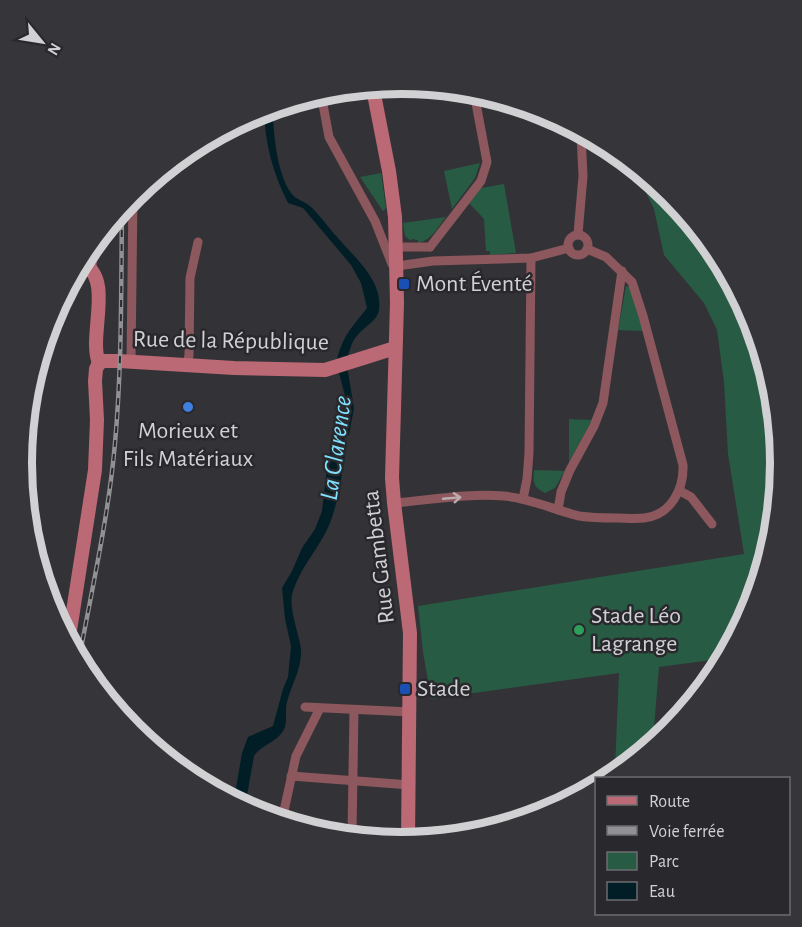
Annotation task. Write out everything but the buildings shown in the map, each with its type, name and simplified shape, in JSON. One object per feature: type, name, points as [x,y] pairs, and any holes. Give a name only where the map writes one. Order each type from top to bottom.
[{"type":"main road","name":"Rue Gambetta","points":[[374,95],[389,171],[397,247],[393,503],[411,633],[408,833]]},
{"type":"main road","points":[[71,628],[95,470],[97,432],[95,381],[99,363],[96,354],[98,294],[97,280],[89,267]]},
{"type":"main road","name":"Rue de la République","points":[[99,363],[108,360],[234,368],[325,370],[395,348]]},
{"type":"street","points":[[433,261],[430,247],[481,181],[487,162],[476,102]]},
{"type":"street","points":[[322,103],[325,124],[331,144],[375,221],[392,264],[397,267],[433,261],[531,258],[569,248]]},
{"type":"street","points":[[579,234],[583,176],[581,141]]},
{"type":"street","points":[[131,361],[134,284],[133,209]]},
{"type":"street","points":[[375,221],[395,217]]},
{"type":"street","points":[[579,234],[587,240],[587,249],[577,255],[569,248],[570,238],[579,234]]},
{"type":"street","points":[[187,365],[190,278],[198,242]]},
{"type":"street","points":[[397,247],[430,247]]},
{"type":"street","points":[[393,503],[473,496],[503,496],[598,519],[645,518],[666,507],[680,491],[684,476],[677,441],[632,282],[606,258],[587,249]]},
{"type":"street","points":[[523,499],[529,453],[531,258]]},
{"type":"street","points":[[558,510],[561,492],[570,470],[603,404],[622,271]]},
{"type":"street","points":[[680,491],[691,497],[712,524]]},
{"type":"street","points":[[304,707],[411,712]]},
{"type":"street","points":[[283,813],[296,756],[320,708]]},
{"type":"street","points":[[352,830],[354,710]]},
{"type":"street","points":[[291,776],[410,785]]},
{"type":"green space","points":[[480,163],[475,178],[452,209],[444,171]]},
{"type":"green space","points":[[381,173],[386,208],[383,211],[360,177]]},
{"type":"green space","name":"Stade Léo Lagrange","points":[[641,183],[679,220],[708,258],[742,322],[758,368],[763,391],[770,439],[770,488],[763,536],[751,582],[721,648],[714,660],[659,667],[654,727],[659,728],[615,765],[619,673],[431,699],[418,606],[744,554],[728,454],[724,382],[717,330],[704,303],[664,255],[654,209]]},
{"type":"green space","points":[[504,184],[516,253],[490,255],[490,251],[486,251],[484,219],[469,203],[481,188]]},
{"type":"green space","points":[[446,217],[434,233],[423,241],[418,243],[418,240],[412,239],[411,241],[405,236],[403,223]]},
{"type":"green space","points":[[626,286],[632,288],[643,331],[618,330]]},
{"type":"green space","points":[[569,419],[592,420],[569,462]]},
{"type":"green space","points":[[534,470],[565,471],[555,488],[545,493],[535,484]]},
{"type":"water","points":[[274,117],[279,164],[286,185],[295,197],[317,213],[359,261],[377,289],[378,314],[354,339],[347,358],[336,363],[344,339],[367,308],[361,283],[351,265],[303,208],[288,203],[274,170],[265,120]]},
{"type":"water","name":"La Clarence","points":[[347,366],[354,408],[349,435],[345,435],[344,442],[347,443],[336,503],[326,532],[295,585],[291,601],[301,649],[300,663],[286,706],[284,728],[279,736],[254,756],[246,799],[235,793],[242,753],[248,737],[273,726],[288,677],[291,646],[282,588],[302,548],[315,529],[322,511],[327,467],[337,421],[342,419],[345,396],[338,369]]},
{"type":"railway","points":[[81,648],[105,522],[115,443],[120,356],[122,221]]},
{"type":"place","name":"Mont Éventé","points":[[404,284]]},
{"type":"place","name":"Morieux et Fils Matériaux","points":[[188,407]]},
{"type":"place","name":"Stade Léo Lagrange","points":[[579,630]]},
{"type":"place","name":"Stade","points":[[405,689]]}]
